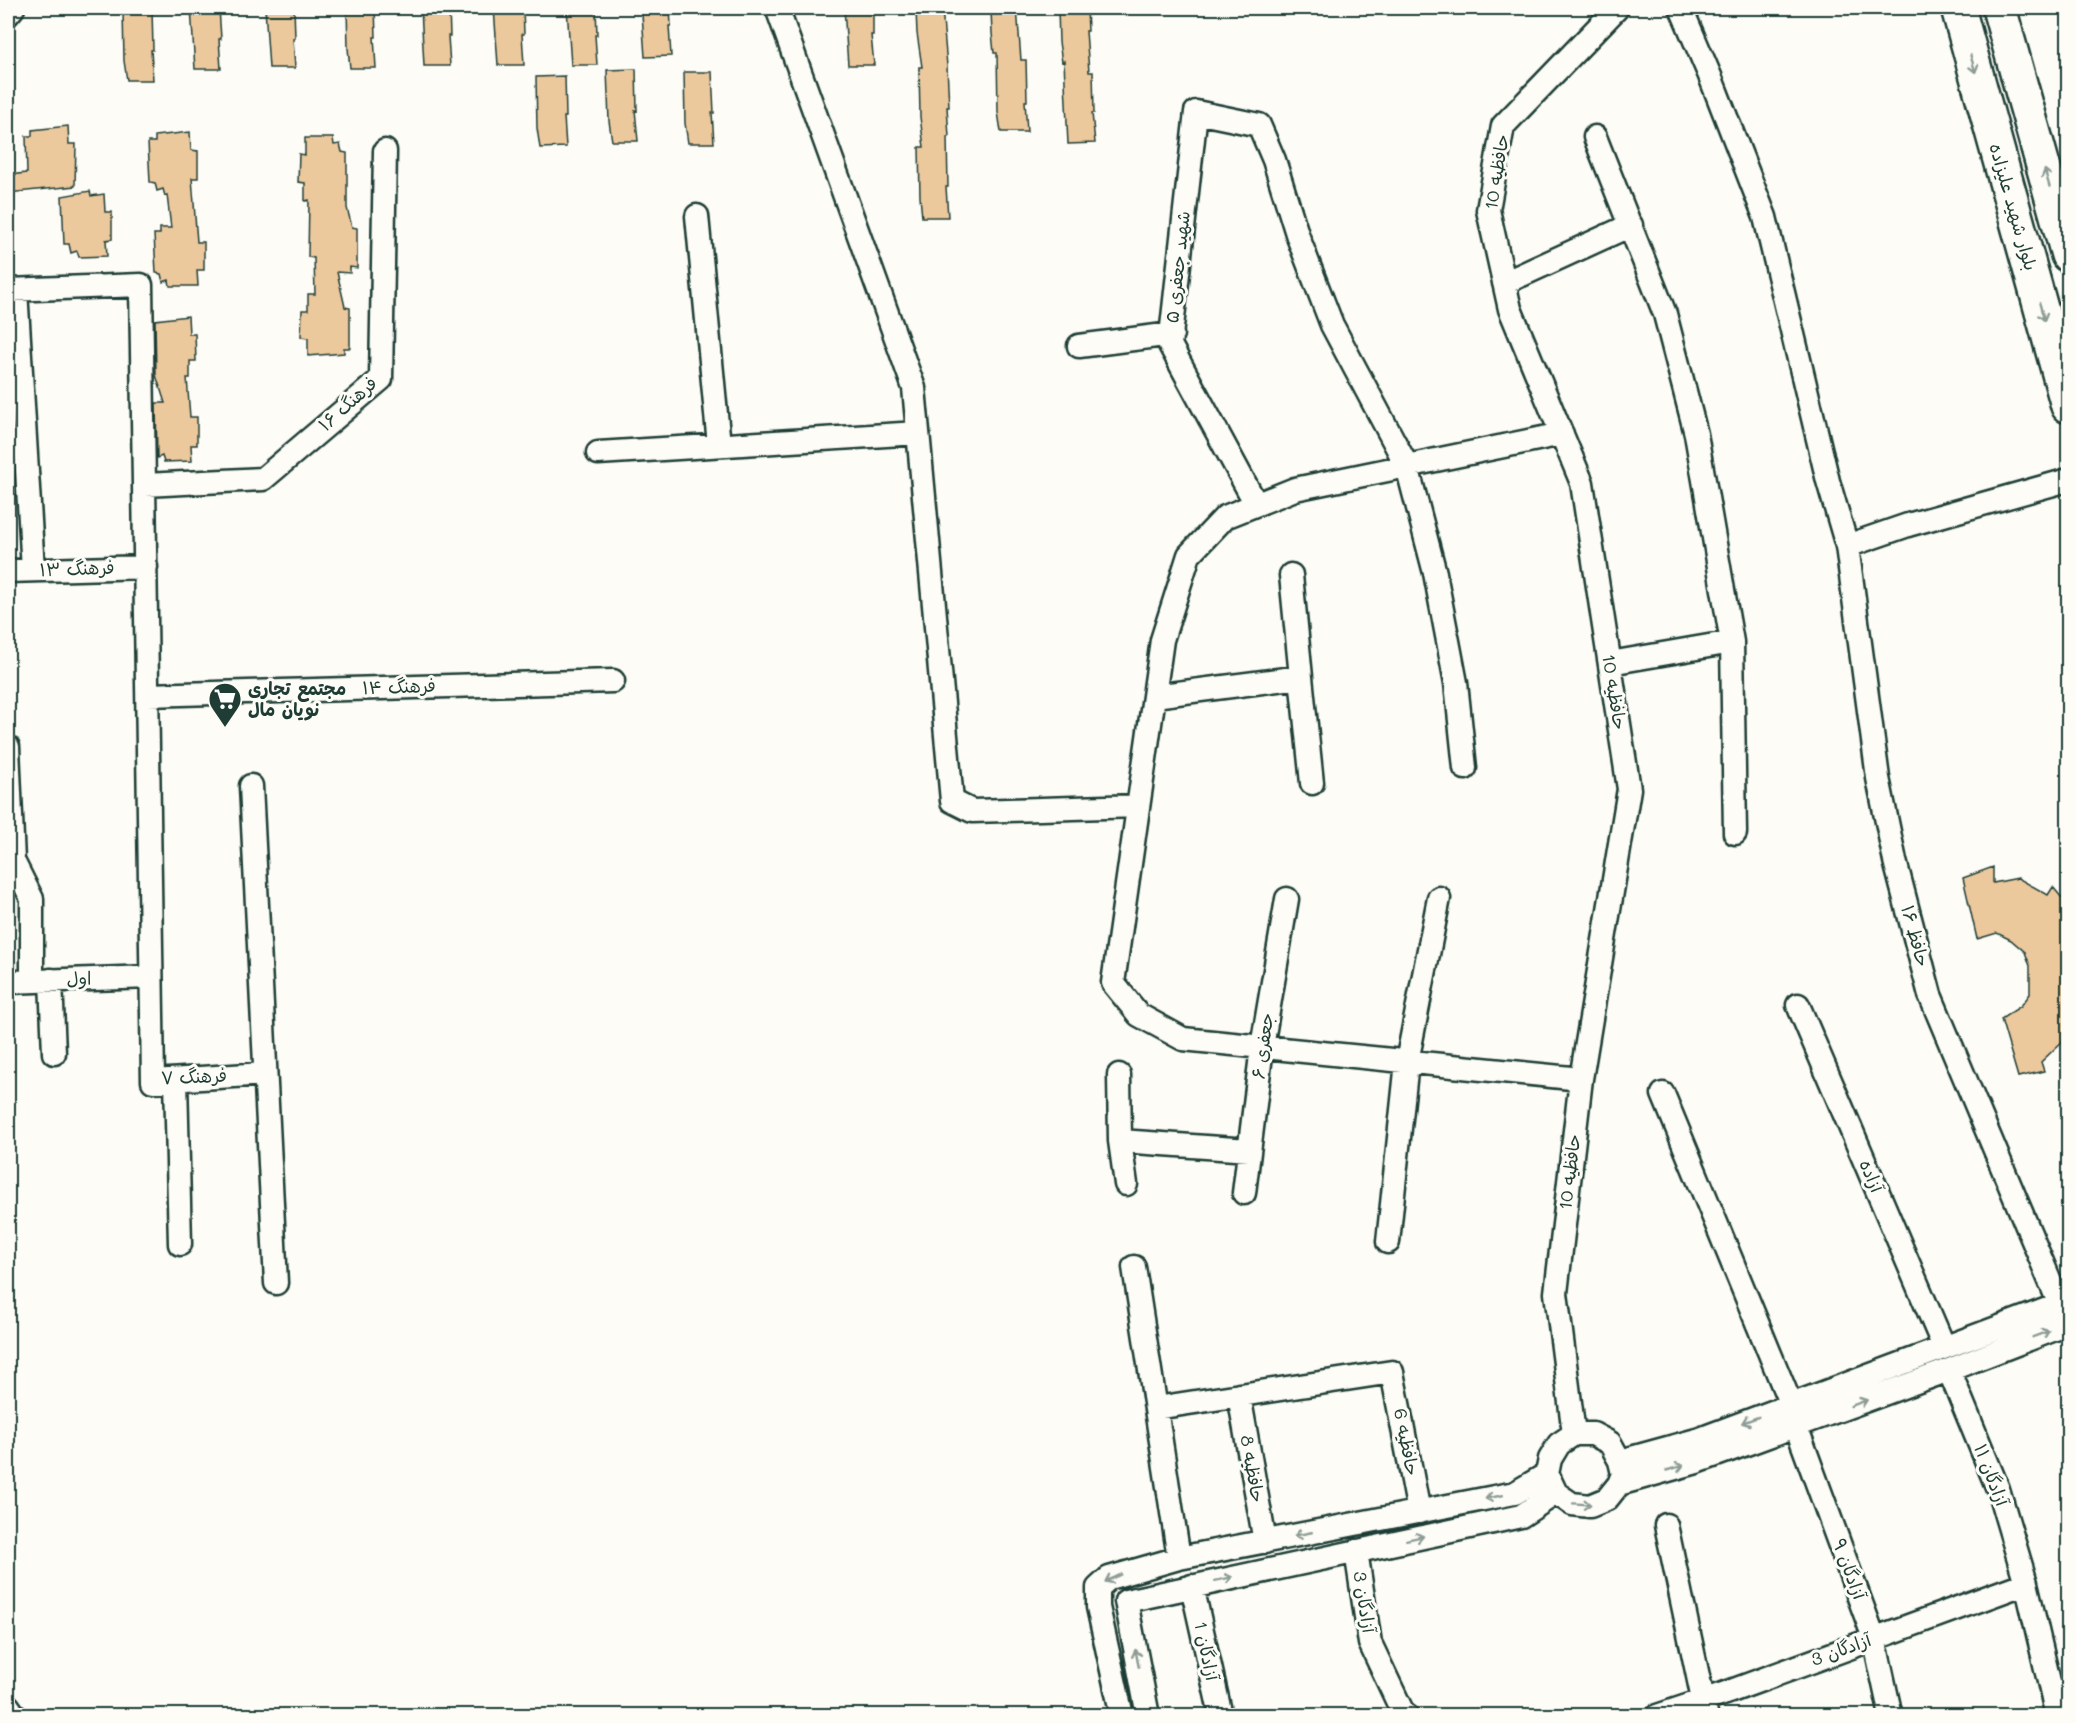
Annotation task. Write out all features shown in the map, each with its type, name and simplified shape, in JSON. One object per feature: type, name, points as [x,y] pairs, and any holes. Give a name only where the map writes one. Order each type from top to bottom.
[{"type":"main road","name":"بلوار شهید علیزاده","points":[[1958,8],[2068,406]]},
{"type":"main road","points":[[2000,8],[2068,255]]},
{"type":"street","points":[[8,14],[13,8]]},
{"type":"street","points":[[777,8],[914,388],[952,801],[972,811],[1138,806]]},
{"type":"street","name":"حافظیه 10","points":[[1574,1434],[1556,1293],[1581,1079],[1629,789],[1582,483],[1510,309],[1488,210],[1503,126],[1617,8]]},
{"type":"street","name":"حافظ ۱۶","points":[[1681,8],[1765,217],[1828,480],[1847,546],[1878,778],[1895,861],[1930,995],[2066,1317]]},
{"type":"street","name":"شهید جعفری ۵","points":[[1256,504],[1170,345],[1196,112],[1259,125],[1274,160],[1298,237],[1332,324],[1407,466]]},
{"type":"street","points":[[1595,137],[1665,314],[1696,434],[1732,642],[1735,833]]},
{"type":"street","name":"فرهنگ ۱۶","points":[[145,485],[262,479],[381,379],[385,151]]},
{"type":"street","points":[[697,216],[720,445]]},
{"type":"street","points":[[1504,284],[1631,225]]},
{"type":"street","points":[[2029,265],[2068,255]]},
{"type":"street","points":[[33,570],[12,290],[141,285],[151,977]]},
{"type":"street","points":[[1079,346],[1172,334]]},
{"type":"street","points":[[598,453],[918,433]]},
{"type":"street","points":[[1562,434],[1295,489],[1225,517],[1189,555],[1162,640],[1113,983],[1138,1015],[1182,1039],[1581,1079]]},
{"type":"street","points":[[1407,466],[1435,573],[1456,683],[1465,768]]},
{"type":"street","points":[[1847,546],[1908,525],[2068,480]]},
{"type":"street","name":"فرهنگ ۱۳","points":[[8,571],[146,567]]},
{"type":"street","points":[[1291,575],[1312,783]]},
{"type":"street","points":[[1610,663],[1732,642]]},
{"type":"street","points":[[1154,696],[1301,677]]},
{"type":"street","name":"فرهنگ ۱۴","points":[[148,695],[613,681]]},
{"type":"street","points":[[8,747],[14,861],[32,899],[54,1053]]},
{"type":"street","points":[[251,786],[276,1283]]},
{"type":"street","points":[[1388,1242],[1407,1062],[1438,897]]},
{"type":"street","name":"جعفری ۶","points":[[1244,1193],[1262,1047],[1287,899]]},
{"type":"street","name":"اول","points":[[8,982],[151,977]]},
{"type":"street","name":"فرهنگ ۷","points":[[151,977],[153,1081],[265,1074]]},
{"type":"street","name":"آزاده","points":[[1798,1005],[1944,1347]]},
{"type":"street","points":[[1119,1075],[1120,1141],[1126,1184]]},
{"type":"street","points":[[176,1080],[180,1244]]},
{"type":"street","name":"آزادگان ۹","points":[[1663,1094],[1794,1416],[1875,1638],[1891,1716]]},
{"type":"street","points":[[1120,1141],[1249,1150]]},
{"type":"street","points":[[1134,1267],[1179,1558]]},
{"type":"street","points":[[1619,1484],[1697,1462],[1944,1347],[2066,1317]]},
{"type":"street","points":[[1620,1461],[1794,1416],[1948,1371],[2066,1317]]},
{"type":"street","name":"آزادگان ۱۱","points":[[1948,1371],[1998,1489],[2025,1583],[2057,1716]]},
{"type":"street","name":"حافظیه 6","points":[[1239,1395],[1392,1372],[1419,1512]]},
{"type":"street","points":[[1156,1408],[1239,1395]]},
{"type":"street","name":"حافظیه 8","points":[[1239,1395],[1265,1542]]},
{"type":"street","points":[[1574,1434],[1593,1434],[1610,1443],[1620,1461],[1623,1474],[1619,1484],[1607,1499],[1590,1506],[1572,1504],[1552,1484],[1550,1459],[1558,1444],[1574,1434]]},
{"type":"street","points":[[1122,1716],[1098,1607],[1098,1588],[1109,1578],[1179,1558],[1552,1484]]},
{"type":"street","points":[[1148,1716],[1126,1601],[1521,1516],[1552,1484]]},
{"type":"street","points":[[1666,1525],[1705,1708]]},
{"type":"street","name":"آزادگان 3","points":[[1356,1551],[1370,1642],[1402,1713],[1407,1716]]},
{"type":"street","name":"آزادگان 3","points":[[1657,1716],[1705,1708],[1875,1638],[2025,1583]]},
{"type":"street","name":"آزادگان 1","points":[[1192,1586],[1221,1716]]},
{"type":"street","points":[[8,1706],[15,1716]]},
{"type":"building","points":[[191,8],[219,8],[221,69],[195,69]]},
{"type":"building","points":[[265,8],[294,8],[295,68],[269,68]]},
{"type":"building","points":[[347,8],[375,8],[376,68],[350,68]]},
{"type":"building","points":[[421,8],[449,8],[450,66],[424,66]]},
{"type":"building","points":[[494,8],[523,8],[524,65],[498,65]]},
{"type":"building","points":[[567,8],[596,8],[597,65],[571,65]]},
{"type":"building","points":[[645,8],[670,8],[671,56],[645,57],[642,14],[646,14]]},
{"type":"building","points":[[844,8],[873,8],[873,35],[871,35],[874,65],[848,65]]},
{"type":"building","points":[[921,8],[942,8],[949,107],[947,107],[948,187],[946,187],[948,217],[922,217],[919,147],[924,147],[920,117],[919,67],[922,67],[916,10],[921,10]]},
{"type":"building","points":[[996,8],[1017,8],[1021,60],[1026,60],[1027,132],[1001,132],[998,112],[997,53],[994,53],[991,10],[996,10]]},
{"type":"building","points":[[1058,8],[1087,8],[1088,31],[1086,31],[1089,72],[1093,72],[1094,113],[1092,113],[1095,143],[1068,144],[1064,61],[1062,62],[1059,42]]},
{"type":"building","points":[[152,9],[153,80],[127,80],[124,61],[123,10]]},
{"type":"building","points":[[636,69],[637,111],[635,110],[638,141],[612,141],[607,70]]},
{"type":"building","points":[[684,72],[712,72],[714,143],[688,143],[685,123]]},
{"type":"building","points":[[565,76],[566,147],[540,148],[537,128],[536,77]]},
{"type":"building","points":[[68,126],[69,144],[76,144],[75,186],[8,193],[8,175],[27,173],[26,136],[32,136],[32,130]]},
{"type":"building","points":[[190,132],[191,150],[198,151],[198,178],[192,178],[197,242],[204,242],[204,270],[197,270],[198,286],[170,286],[169,280],[163,282],[161,274],[156,273],[154,234],[160,234],[160,228],[171,228],[167,195],[165,196],[163,189],[157,191],[155,183],[150,182],[148,142],[155,142],[155,136]]},
{"type":"building","points":[[305,138],[333,138],[334,145],[340,144],[342,152],[347,153],[347,208],[352,227],[357,228],[357,268],[350,267],[350,273],[337,272],[345,307],[350,308],[350,348],[344,348],[344,353],[308,356],[308,338],[301,337],[302,310],[308,310],[308,294],[315,294],[314,258],[308,257],[309,200],[305,201],[305,183],[298,182],[299,154],[305,155]]},
{"type":"building","points":[[90,191],[91,196],[104,194],[105,212],[112,212],[112,239],[106,240],[107,256],[79,257],[77,251],[71,253],[69,244],[64,244],[62,196]]},
{"type":"building","points":[[188,316],[189,334],[195,334],[196,361],[190,361],[190,378],[187,378],[190,417],[197,417],[197,445],[191,445],[192,461],[164,462],[162,456],[157,458],[156,403],[165,403],[156,375],[155,320]]},
{"type":"building","points":[[1993,867],[1993,883],[2018,878],[2048,895],[2053,887],[2062,898],[2068,895],[2068,1036],[2041,1062],[2044,1071],[2018,1077],[2001,1019],[2021,1006],[2030,994],[2030,966],[2025,952],[2011,940],[1997,933],[1977,939],[1963,878]]},
{"type":"place","name":"مجتمع تجاری نویان مال","points":[[225,728]]}]
